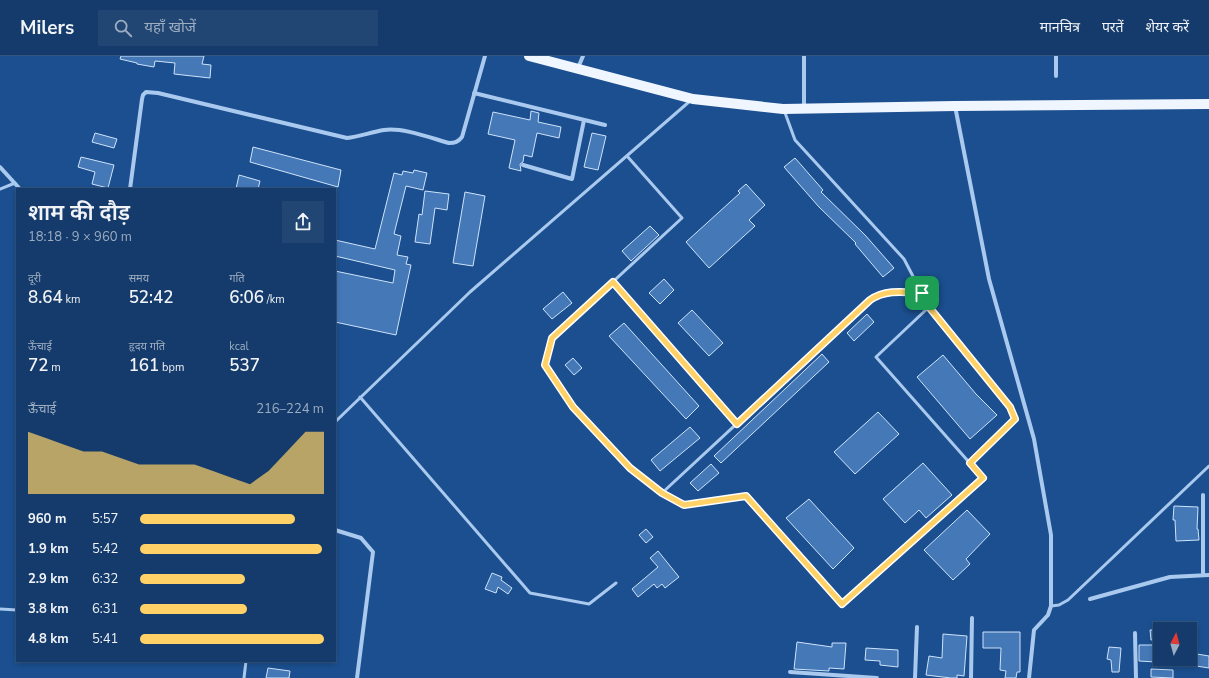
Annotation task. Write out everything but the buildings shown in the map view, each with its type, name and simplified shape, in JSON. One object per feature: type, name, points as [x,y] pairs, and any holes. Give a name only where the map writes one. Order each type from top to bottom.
[{"type":"main road","points":[[529,56],[693,99],[783,109],[1209,104]]},
{"type":"street","points":[[130,188],[142,99],[146,92],[158,93],[347,138],[363,136],[385,130],[400,131],[449,143],[459,141],[462,138],[485,56]]},
{"type":"street","points":[[578,69],[583,56]]},
{"type":"street","points":[[804,56],[804,109]]},
{"type":"street","points":[[1056,56],[1056,76]]},
{"type":"street","points":[[474,93],[605,125]]},
{"type":"street","points":[[955,106],[989,279],[1034,439],[1051,536],[1051,606],[1048,615],[1034,630],[1029,678]]},
{"type":"street","points":[[523,165],[572,178],[584,120]]},
{"type":"street","points":[[0,167],[19,188]]},
{"type":"street","points":[[1203,495],[1203,575]]},
{"type":"street","points":[[336,530],[360,538],[373,552],[357,678]]},
{"type":"street","points":[[1090,599],[1170,577],[1209,575]]},
{"type":"street","points":[[970,678],[972,618]]},
{"type":"street","points":[[915,678],[918,627]]},
{"type":"street","points":[[1136,633],[1136,678]]},
{"type":"street","points":[[790,672],[877,678]]},
{"type":"lane","points":[[336,421],[470,292],[693,99]]},
{"type":"lane","points":[[783,109],[796,140],[904,259],[929,307],[1010,407],[1015,419],[970,463]]},
{"type":"lane","points":[[627,156],[682,218],[552,338],[545,365],[573,407],[630,468],[662,493],[684,505],[746,496],[842,604],[983,478],[876,357],[929,307]]},
{"type":"lane","points":[[0,189],[15,183]]},
{"type":"lane","points":[[613,282],[737,424]]},
{"type":"lane","points":[[662,493],[870,300],[883,293],[922,293]]},
{"type":"lane","points":[[360,397],[530,593],[589,604],[616,583]]},
{"type":"lane","points":[[1051,606],[1059,605],[1068,600],[1209,466]]},
{"type":"lane","points":[[0,609],[16,610]]},
{"type":"lane","points":[[244,678],[246,662]]},
{"type":"route","points":[[613,282],[737,424],[870,300],[883,293],[922,293],[929,307],[1010,407],[1015,419],[970,463],[983,478],[842,604],[746,496],[684,505],[662,493],[630,468],[573,407],[545,365],[552,338],[613,282]]}]
